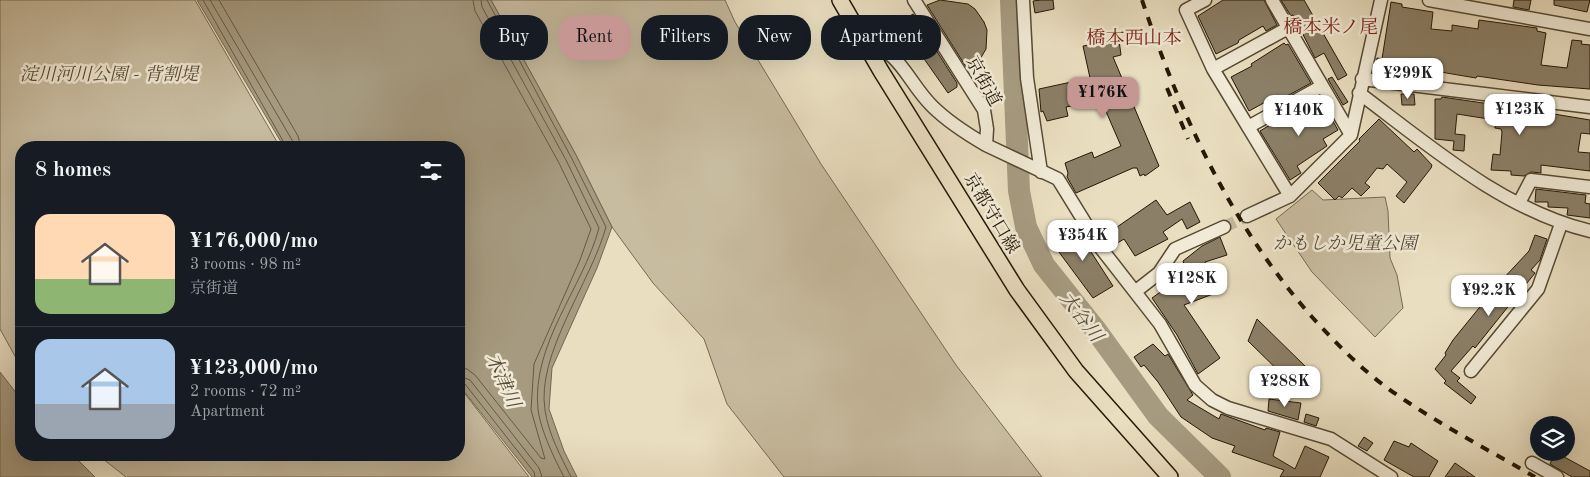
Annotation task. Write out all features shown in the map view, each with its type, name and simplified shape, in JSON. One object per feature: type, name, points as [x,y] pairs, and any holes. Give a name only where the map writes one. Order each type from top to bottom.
[{"type":"main road","name":"京都守口線","points":[[840,0],[849,15]]},
{"type":"main road","name":"京都守口線","points":[[876,60],[1017,290],[1076,371],[1170,477]]},
{"type":"street","name":"京街道","points":[[915,0],[984,110],[987,129],[986,145]]},
{"type":"street","points":[[1023,0],[1027,78],[1041,172]]},
{"type":"street","points":[[1205,0],[1184,5],[1213,69],[1290,196]]},
{"type":"street","points":[[1272,0],[1350,135]]},
{"type":"street","points":[[1247,216],[1290,196],[1350,135],[1380,0]]},
{"type":"street","points":[[1429,0],[1590,29]]},
{"type":"street","points":[[1213,69],[1288,28]]},
{"type":"street","points":[[896,60],[932,106],[960,130],[998,152],[1058,179],[1100,247],[1160,324],[1195,385],[1212,400],[1228,408],[1331,439],[1391,477]]},
{"type":"street","points":[[1362,79],[1590,107]]},
{"type":"street","points":[[1248,127],[1322,86]]},
{"type":"street","points":[[1360,94],[1456,165],[1519,203],[1561,224],[1590,231]]},
{"type":"street","points":[[1519,203],[1531,180],[1590,187]]},
{"type":"street","points":[[1471,371],[1538,289],[1561,224]]},
{"type":"street","points":[[1136,291],[1159,272],[1175,248],[1224,227]]},
{"type":"street","points":[[1532,463],[1557,477]]},
{"type":"green space","name":"淀川河川公園 - 背割堤","points":[[0,0],[195,0],[277,141],[15,141],[15,356],[0,329]]},
{"type":"green space","points":[[491,0],[725,0],[738,27],[738,60],[758,60],[821,164],[956,365],[1042,477],[784,477],[727,404],[704,339],[653,283],[612,227],[576,155],[524,60],[548,60],[548,15],[499,15]]},
{"type":"green space","name":"かもしか児童公園","points":[[1312,190],[1323,200],[1385,197],[1388,211],[1390,258],[1397,275],[1403,308],[1375,337],[1312,272],[1276,219]]},
{"type":"green space","points":[[465,394],[529,477],[126,477],[106,461],[465,461]]},
{"type":"water","name":"木津川","points":[[197,0],[491,0],[499,15],[480,15],[480,60],[524,60],[576,155],[612,227],[597,268],[552,368],[549,409],[564,451],[577,477],[532,477],[465,393],[465,141],[280,141]]},
{"type":"water","points":[[0,372],[15,391],[15,461],[79,461],[95,477],[0,477]]},
{"type":"building","points":[[940,0],[968,4],[975,9],[984,22],[987,30],[986,49],[979,61],[968,70],[941,27],[941,15],[933,15],[927,5]]},
{"type":"building","points":[[1053,0],[1054,9],[1035,13],[1033,1]]},
{"type":"building","points":[[1223,0],[1264,0],[1277,25],[1266,31],[1263,26],[1239,40],[1238,43],[1216,54],[1198,16]]},
{"type":"building","points":[[1281,0],[1304,0],[1347,75],[1338,80],[1324,53],[1315,58],[1293,15],[1291,16]]},
{"type":"building","points":[[1514,0],[1531,0],[1529,10],[1513,7]]},
{"type":"building","points":[[1554,0],[1590,0],[1587,12],[1554,5]]},
{"type":"building","points":[[1391,2],[1402,4],[1402,7],[1433,12],[1431,29],[1452,31],[1452,25],[1478,29],[1479,20],[1537,28],[1537,31],[1546,33],[1541,65],[1567,68],[1572,40],[1582,41],[1581,44],[1590,45],[1590,89],[1538,85],[1477,76],[1476,78],[1417,68],[1416,73],[1400,71],[1400,74],[1375,70],[1377,58],[1382,59]]},
{"type":"building","points":[[1119,40],[1121,55],[1113,57],[1159,166],[1145,176],[1144,174],[1140,176],[1137,168],[1133,168],[1076,193],[1067,177],[1068,173],[1065,163],[1092,152],[1094,158],[1121,146],[1101,100],[1066,107],[1068,116],[1047,121],[1043,111],[1041,112],[1039,89],[1090,78],[1083,46]]},
{"type":"building","points":[[1284,43],[1288,44],[1311,83],[1274,103],[1271,99],[1249,111],[1231,77],[1252,66],[1251,64]]},
{"type":"building","points":[[941,58],[957,83],[957,87],[948,93],[925,60],[941,60]]},
{"type":"building","points":[[1332,77],[1348,102],[1343,105],[1328,79]]},
{"type":"building","points":[[1401,94],[1414,94],[1415,105],[1402,105]]},
{"type":"building","points":[[1319,97],[1338,130],[1323,139],[1327,146],[1297,166],[1301,173],[1290,180],[1260,131],[1288,114],[1291,119],[1312,106],[1310,102]]},
{"type":"building","points":[[1442,97],[1490,104],[1490,108],[1534,109],[1533,115],[1554,116],[1554,114],[1590,120],[1590,134],[1581,133],[1578,152],[1590,153],[1590,171],[1541,165],[1541,173],[1531,172],[1524,176],[1511,175],[1511,171],[1491,170],[1493,154],[1500,155],[1502,132],[1501,129],[1495,128],[1495,120],[1457,114],[1455,134],[1465,135],[1464,151],[1453,150],[1454,141],[1435,139],[1435,99],[1441,99]]},
{"type":"building","points":[[1379,119],[1414,152],[1417,149],[1432,165],[1431,168],[1404,203],[1396,196],[1407,182],[1387,164],[1383,169],[1377,168],[1365,183],[1370,187],[1361,196],[1352,188],[1342,198],[1339,196],[1335,200],[1318,183]]},
{"type":"building","points":[[1536,189],[1586,195],[1585,203],[1590,204],[1590,218],[1567,215],[1568,208],[1548,207],[1548,202],[1535,202]]},
{"type":"building","points":[[1156,200],[1167,215],[1190,202],[1200,222],[1187,229],[1182,219],[1163,232],[1168,239],[1135,256],[1124,239],[1114,245],[1107,234]]},
{"type":"building","points":[[1073,224],[1113,286],[1093,298],[1053,244],[1062,238],[1060,234]]},
{"type":"building","points":[[1535,235],[1547,239],[1540,260],[1531,270],[1535,273],[1475,348],[1473,346],[1451,371],[1460,378],[1457,381],[1476,397],[1471,404],[1444,383],[1446,381],[1435,369],[1446,355],[1445,353],[1453,340],[1501,281],[1529,251]]},
{"type":"building","points":[[1220,237],[1227,255],[1205,262],[1207,268],[1204,271],[1213,294],[1184,305],[1220,358],[1198,374],[1177,335],[1152,298],[1166,288],[1168,290],[1188,276],[1183,261],[1202,246]]},
{"type":"building","points":[[1257,319],[1307,368],[1292,384],[1248,341]]},
{"type":"building","points":[[1153,344],[1165,356],[1168,354],[1193,395],[1187,400],[1219,419],[1221,414],[1265,430],[1266,428],[1280,432],[1273,456],[1295,469],[1305,446],[1329,457],[1320,477],[1280,477],[1284,470],[1232,452],[1235,446],[1212,438],[1181,417],[1158,382],[1144,365],[1141,367],[1134,357]]},
{"type":"building","points":[[1269,399],[1301,403],[1298,420],[1268,411]]},
{"type":"building","points":[[1306,414],[1319,418],[1316,426],[1304,422]]},
{"type":"building","points":[[1364,437],[1373,443],[1367,451],[1358,446]]},
{"type":"building","points":[[1394,441],[1409,447],[1411,443],[1438,461],[1429,477],[1414,477],[1384,460]]},
{"type":"building","points":[[1551,461],[1572,461],[1590,471],[1590,477],[1572,477],[1550,464]]},
{"type":"building","points":[[1455,463],[1475,477],[1445,477]]},
{"type":"waterway","name":"大谷川","points":[[1011,0],[1019,191],[1026,227],[1044,265],[1095,329],[1158,416],[1220,477]]},
{"type":"tunnel","points":[[1224,227],[1247,216]]},
{"type":"railway","points":[[1142,0],[1174,86],[1211,168],[1233,207],[1283,282],[1312,317],[1348,354],[1386,387],[1440,423],[1535,477]]},
{"type":"railway","points":[[1167,88],[1188,139]]},
{"type":"district","name":"橋本米ノ尾","points":[[1331,26]]},
{"type":"district","name":"橋本西山本","points":[[1134,37]]}]
